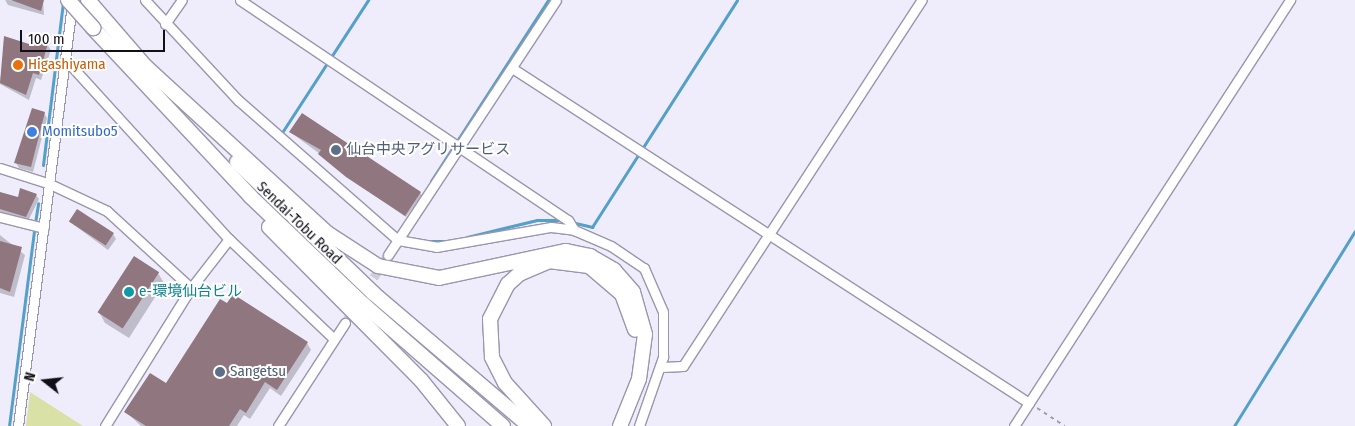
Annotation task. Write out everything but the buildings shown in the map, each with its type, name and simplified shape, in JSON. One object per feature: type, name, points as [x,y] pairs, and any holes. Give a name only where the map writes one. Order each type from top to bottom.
[{"type":"highway","name":"Sendai-Tobu Road","points":[[70,0],[93,28],[204,149],[362,303],[503,426]]},
{"type":"highway","name":"Sendai-Tobu Road","points":[[88,0],[146,67],[333,256],[529,426]]},
{"type":"highway","points":[[146,67],[327,232],[378,266],[438,278],[554,251],[603,262],[633,292],[645,334],[639,379],[620,426]]},
{"type":"highway","points":[[204,149],[245,203],[421,380],[458,426]]},
{"type":"highway","points":[[544,426],[499,372],[490,343],[490,319],[499,296],[519,274],[548,261],[564,260],[589,266],[613,282],[634,321],[632,370],[610,426]]},
{"type":"street","points":[[18,426],[50,184],[70,0]]},
{"type":"street","points":[[145,0],[165,24],[238,100],[398,240],[436,247],[571,225]]},
{"type":"street","points":[[165,24],[182,0]]},
{"type":"street","points":[[240,0],[571,225],[611,246],[644,268],[663,312],[662,367],[639,426]]},
{"type":"street","points":[[388,255],[456,147],[512,68],[556,0]]},
{"type":"street","points":[[662,367],[683,366],[922,0]]},
{"type":"street","points":[[1014,426],[1290,0]]},
{"type":"street","points":[[65,59],[228,239],[334,340]]},
{"type":"street","points":[[512,68],[768,237],[1029,403]]},
{"type":"street","points":[[0,168],[50,184],[108,211],[191,288]]},
{"type":"street","points":[[0,217],[44,228]]},
{"type":"street","points":[[104,426],[191,288],[228,239]]},
{"type":"street","points":[[278,426],[345,324]]},
{"type":"path","points":[[1029,403],[1065,426]]},
{"type":"green space","points":[[30,392],[83,426],[26,426]]},
{"type":"waterway","points":[[281,134],[368,0]]},
{"type":"waterway","points":[[431,181],[548,0]]},
{"type":"waterway","points":[[571,222],[592,227],[737,0]]},
{"type":"waterway","points":[[43,165],[63,2]]},
{"type":"waterway","points":[[35,223],[38,203]]},
{"type":"waterway","points":[[467,237],[537,220],[563,220]]},
{"type":"waterway","points":[[9,426],[34,230]]},
{"type":"waterway","points":[[1234,426],[1355,231]]},
{"type":"waterway","points":[[425,241],[443,241]]},
{"type":"tunnel","points":[[345,323],[388,255]]},
{"type":"place","name":"Higashiyama","points":[[18,65]]},
{"type":"place","name":"Momitsubo5","points":[[32,132]]},
{"type":"place","name":"仙台中央アグリサービス","points":[[336,150]]},
{"type":"place","name":"e-環境仙台ビル","points":[[129,292]]},
{"type":"place","name":"Sangetsu","points":[[220,372]]}]
